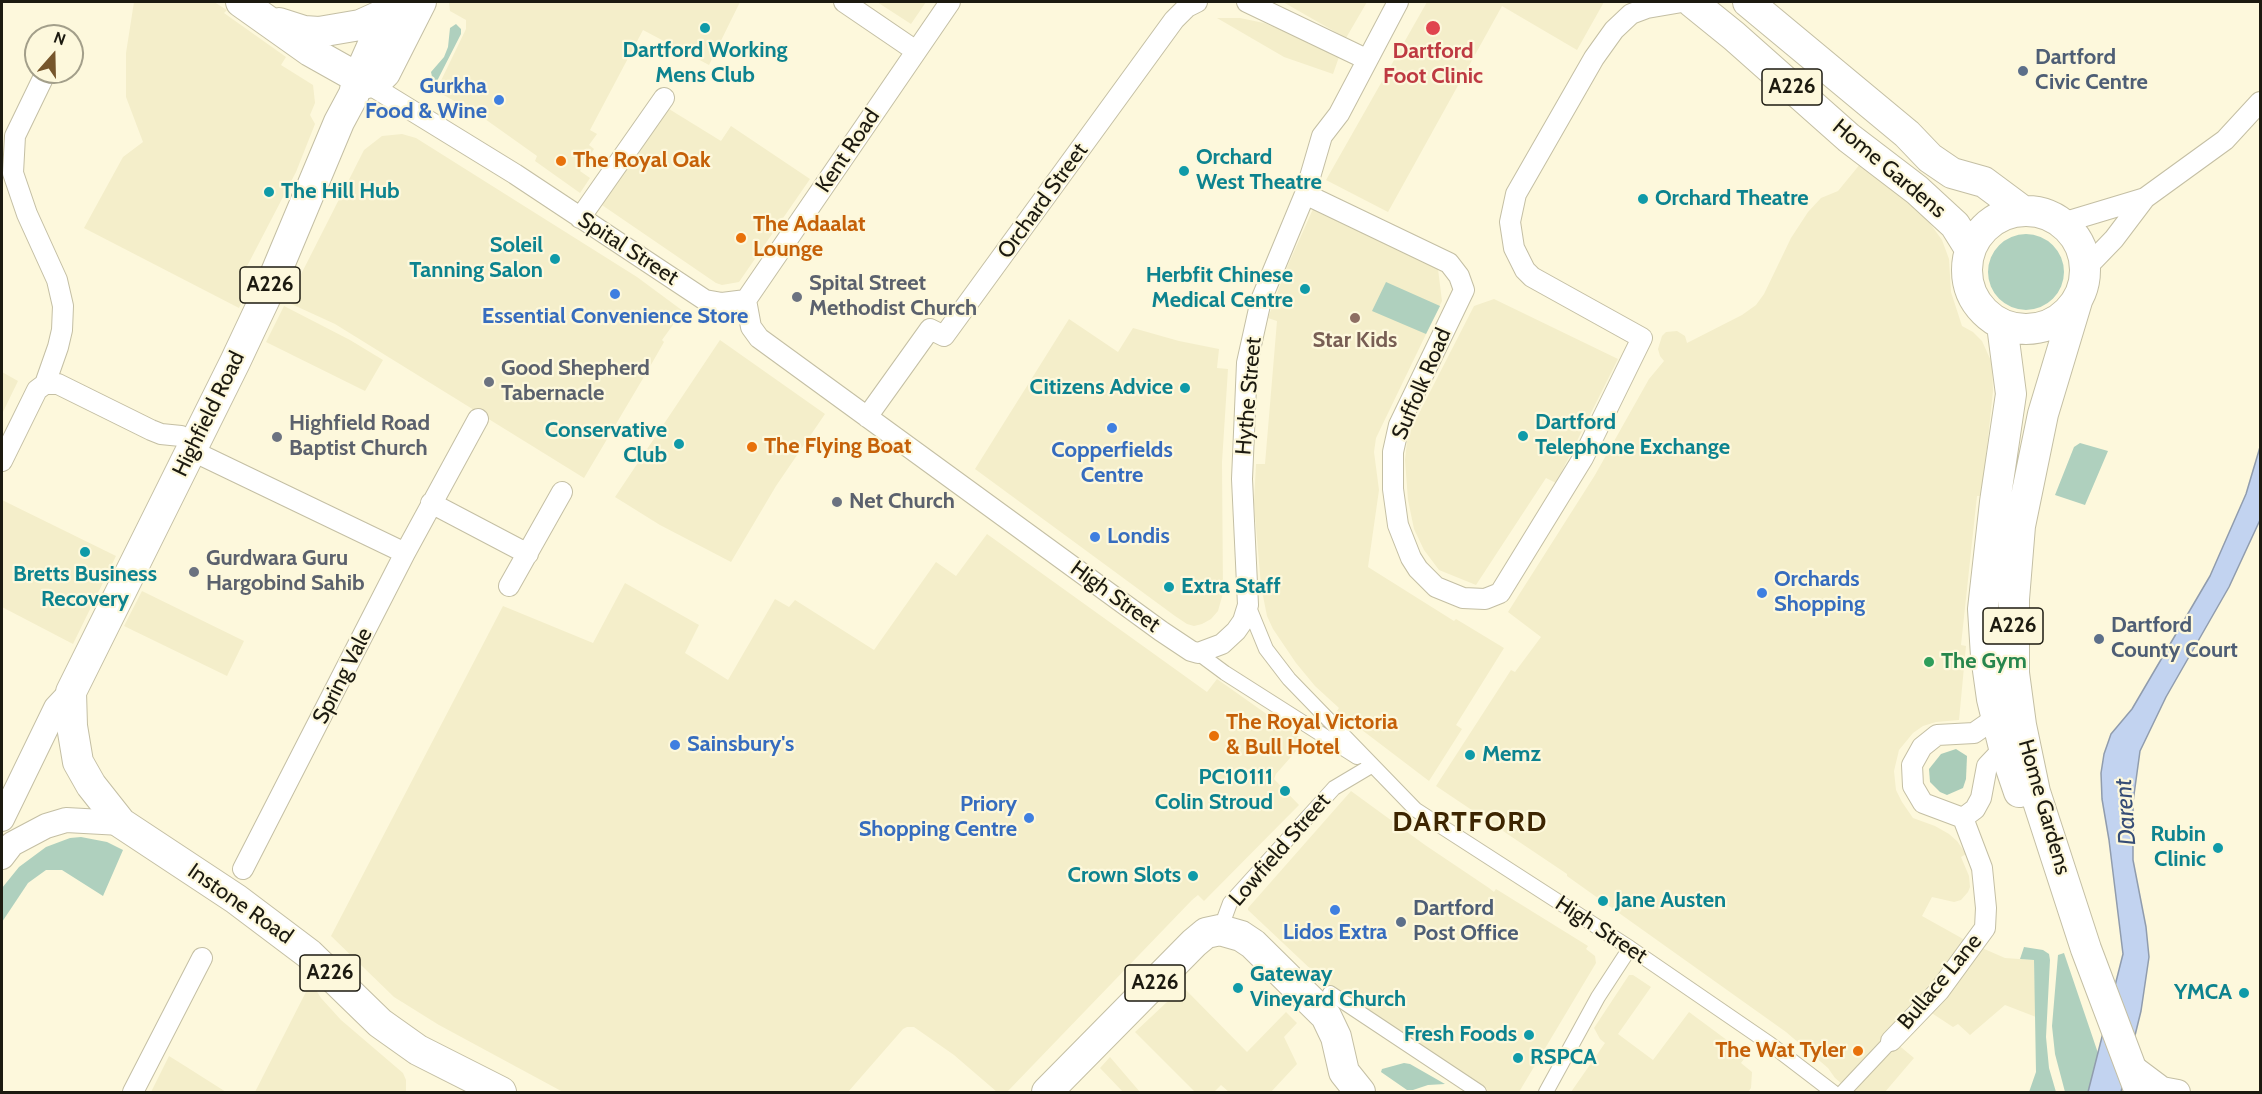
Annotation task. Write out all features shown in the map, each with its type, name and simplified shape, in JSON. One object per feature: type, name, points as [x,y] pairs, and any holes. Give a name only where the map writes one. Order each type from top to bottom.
[{"type":"main road","name":"Highfield Road","points":[[253,9],[283,25],[319,32],[360,25],[380,16],[399,2]]},
{"type":"main road","name":"Highfield Road","points":[[71,692],[267,294],[339,122],[363,80],[378,35],[399,2]]},
{"type":"main road","name":"Highfield Road","points":[[363,80],[378,80],[385,73],[422,2]]},
{"type":"main road","name":"Home Gardens","points":[[1692,2],[1734,36],[1849,138],[1917,190],[1955,225],[1970,249]]},
{"type":"main road","name":"Home Gardens","points":[[1748,2],[1907,134],[1930,158],[1952,173],[1984,182],[2023,211]]},
{"type":"main road","name":"A226","points":[[253,9],[310,51],[363,80]]},
{"type":"main road","name":"A226","points":[[310,51],[332,75],[337,88],[339,122]]},
{"type":"main road","points":[[2023,211],[2045,214],[2062,223],[2076,239],[2084,258],[2083,284],[2077,301],[2055,322],[2038,328],[2020,329],[2002,325],[1986,314],[1973,297],[1967,276],[1970,249],[1976,237],[1991,222],[2002,216],[2023,211]]},
{"type":"main road","name":"Home Gardens","points":[[2077,301],[2043,414],[2020,526],[2013,644],[2014,673],[2021,725],[2035,792],[2080,951]]},
{"type":"main road","name":"Home Gardens","points":[[2002,325],[2011,394],[1995,502],[1983,609],[1992,699],[2004,748],[2126,1079],[2140,1092]]},
{"type":"main road","points":[[1997,717],[1998,668],[2013,644]]},
{"type":"main road","name":"Instone Road","points":[[71,692],[72,726],[78,762],[91,785],[121,823],[236,899],[309,954],[380,1023],[418,1050],[501,1092]]},
{"type":"main road","points":[[1220,930],[1241,936],[1253,944],[1326,1016],[1336,1037],[1344,1072],[1360,1092]]},
{"type":"main road","name":"Lowfield Street","points":[[1047,1092],[1194,943],[1206,933],[1220,930]]},
{"type":"street","points":[[844,2],[916,51]]},
{"type":"street","name":"Kent Road","points":[[746,300],[951,2]]},
{"type":"street","name":"Orchard Street","points":[[867,417],[930,330],[944,336],[1174,20],[1187,7],[1197,2]]},
{"type":"street","points":[[1246,2],[1366,59]]},
{"type":"street","name":"Hythe Street","points":[[1198,653],[1222,644],[1236,631],[1243,621],[1248,605],[1242,479],[1247,363],[1260,300],[1305,194],[1322,136],[1339,114],[1398,2]]},
{"type":"street","name":"Suffolk Road","points":[[1305,194],[1449,263],[1461,283],[1464,290],[1399,425],[1393,452],[1393,489],[1398,525],[1411,558],[1418,569],[1437,587],[1464,598],[1485,599],[1500,593],[1583,458],[1642,338],[1532,277],[1525,270],[1514,248],[1510,222],[1516,194],[1594,58],[1614,30],[1631,14],[1682,2]]},
{"type":"street","name":"Spital Street","points":[[363,80],[515,174],[705,300],[722,303],[746,300]]},
{"type":"street","points":[[2,461],[37,390],[45,384],[62,330],[63,306],[57,280],[27,214],[14,173],[15,136],[40,84]]},
{"type":"street","points":[[580,218],[663,98]]},
{"type":"street","points":[[2085,269],[2114,239],[2145,198],[2224,140],[2260,102]]},
{"type":"street","points":[[2062,223],[2145,198]]},
{"type":"street","points":[[746,300],[751,327],[759,338],[867,417]]},
{"type":"street","points":[[45,384],[58,384],[161,434],[181,436],[194,444],[203,456],[405,553]]},
{"type":"street","name":"High Street","points":[[867,417],[1161,631],[1371,766]]},
{"type":"street","name":"Spring Vale","points":[[243,869],[405,553],[478,419]]},
{"type":"street","points":[[509,586],[562,492]]},
{"type":"street","points":[[431,504],[528,554]]},
{"type":"street","name":"High Street","points":[[1248,605],[1266,649],[1283,672],[1371,766],[1416,810],[1630,948],[1770,1044],[1833,1092]]},
{"type":"street","name":"Highfield Road","points":[[2,819],[56,708],[71,692]]},
{"type":"street","points":[[1997,717],[1974,733],[1937,735],[1922,747],[1912,765],[1913,786],[1923,803],[1963,818],[1981,798],[1987,766],[2004,748]]},
{"type":"street","name":"Lowfield Street","points":[[1220,930],[1230,903],[1331,786],[1371,766]]},
{"type":"street","name":"Bullace Lane","points":[[1843,1092],[1939,991],[1985,928],[1986,908],[1982,868],[1963,818]]},
{"type":"street","points":[[2,857],[12,844],[46,826],[66,820],[121,823]]},
{"type":"street","points":[[1546,1092],[1598,998],[1630,948]]},
{"type":"street","points":[[133,1092],[202,958]]},
{"type":"street","points":[[1330,993],[1479,1092]]},
{"type":"street","points":[[2126,1079],[2178,1092]]},
{"type":"shaded area","points":[[134,2],[214,2],[227,10],[224,13],[286,57],[281,65],[313,85],[315,103],[310,115],[315,124],[296,172],[244,272],[243,300],[239,308],[84,228],[123,157],[143,142],[126,97],[126,53]]},
{"type":"shaded area","points":[[449,2],[740,2],[709,65],[643,30],[590,130],[597,134],[589,145],[594,149],[580,171],[590,178],[580,193],[535,161],[537,156],[478,114],[438,92],[435,93],[466,29],[466,20],[450,11]]},
{"type":"shaded area","points":[[877,2],[926,2],[911,24]]},
{"type":"shaded area","points":[[1283,2],[1367,2],[1346,38]]},
{"type":"shaded area","points":[[1427,2],[1604,2],[1577,50],[1502,6],[1388,212],[1326,180]]},
{"type":"shaded area","points":[[1217,18],[1240,18],[1264,23],[1337,53],[1339,57],[1333,74],[1284,57]]},
{"type":"shaded area","points":[[669,109],[721,141],[731,126],[810,179],[739,282],[722,285],[716,283],[599,203]]},
{"type":"shaded area","points":[[402,134],[416,138],[637,277],[683,311],[662,340],[664,342],[584,478],[335,324],[287,302],[364,150],[382,136]]},
{"type":"shaded area","points":[[1861,163],[1906,199],[1929,222],[1942,240],[1949,259],[1951,292],[1962,326],[1982,341],[1992,363],[1993,391],[1982,496],[1977,496],[1961,645],[1966,646],[1959,720],[1936,722],[1923,726],[1913,733],[1899,750],[1894,771],[1896,790],[1913,818],[1949,834],[1966,854],[1961,857],[1969,876],[1968,892],[1961,900],[1954,902],[1932,897],[1922,916],[1965,940],[1947,967],[1911,1011],[1841,1083],[1828,1068],[1786,1032],[1567,874],[1436,786],[1511,670],[1515,672],[1541,637],[1508,612],[1595,475],[1649,379],[1664,361],[1658,349],[1662,336],[1666,332],[1677,331],[1685,336],[1687,343],[1742,315],[1756,305],[1764,294],[1791,238],[1808,212],[1821,198],[1838,191]]},
{"type":"shaded area","points":[[1313,209],[1438,269],[1442,301],[1376,438],[1374,452],[1379,490],[1368,567],[1454,621],[1456,619],[1504,648],[1456,725],[1462,729],[1429,781],[1337,711],[1339,708],[1315,686],[1296,663],[1267,616],[1261,586],[1254,503],[1256,464],[1265,464],[1277,321],[1268,318],[1284,274]]},
{"type":"shaded area","points":[[1494,299],[1618,359],[1556,483],[1546,478],[1476,585],[1439,570],[1424,550],[1414,529],[1408,500],[1405,460],[1407,441],[1412,427],[1474,306]]},
{"type":"shaded area","points":[[284,306],[383,360],[365,391],[266,342]]},
{"type":"shaded area","points":[[1069,319],[1118,352],[1133,328],[1219,349],[1217,368],[1228,369],[1222,462],[1223,593],[1218,611],[1202,624],[1194,626],[1187,624],[1175,616],[975,469]]},
{"type":"shaded area","points":[[720,340],[825,414],[776,486],[731,562],[660,525],[615,497]]},
{"type":"shaded area","points":[[2,372],[18,381],[2,414]]},
{"type":"shaded area","points":[[2,500],[116,556],[73,644],[2,607]]},
{"type":"shaded area","points":[[987,534],[1207,692],[1217,679],[1304,742],[1274,779],[1299,805],[1204,901],[1198,895],[1192,900],[1007,1092],[997,1092],[954,1055],[914,1027],[907,1027],[848,1092],[563,1092],[439,1025],[394,997],[331,936],[503,606],[593,643],[625,583],[699,625],[685,653],[728,680],[775,599],[789,607],[795,600],[874,650],[936,562],[956,576]]},
{"type":"shaded area","points":[[142,591],[244,641],[227,676],[124,626]]},
{"type":"shaded area","points":[[1351,791],[1494,892],[1496,889],[1588,946],[1586,949],[1595,956],[1596,963],[1519,1092],[1483,1092],[1336,993],[1248,910]]},
{"type":"shaded area","points":[[1982,948],[2005,958],[2034,960],[2036,1017],[2005,1005],[1970,1035],[1958,1024],[1953,1027],[1930,1012],[1953,989]]},
{"type":"shaded area","points":[[1629,975],[1633,975],[1651,987],[1618,1034],[1653,1060],[1689,1012],[1747,1055],[1741,1063],[1752,1072],[1751,1088],[1748,1092],[1571,1092],[1605,1043],[1594,1028]]},
{"type":"shaded area","points":[[311,982],[321,998],[341,1020],[403,1073],[406,1080],[406,1092],[255,1092]]},
{"type":"shaded area","points":[[1183,987],[1247,1052],[1286,1012],[1297,1023],[1284,1037],[1297,1064],[1271,1092],[1229,1092],[1221,1085],[1214,1092],[1195,1092],[1135,1032]]},
{"type":"shaded area","points":[[1896,1043],[1914,1058],[1885,1092],[1850,1092]]},
{"type":"shaded area","points":[[169,1056],[185,1066],[226,1092],[151,1092]]},
{"type":"shaded area","points":[[1110,1057],[1140,1092],[1123,1092],[1100,1068]]},
{"type":"green space","points":[[456,24],[461,29],[461,34],[437,81],[433,81],[431,72],[444,57],[448,47],[450,28]]},
{"type":"green space","points":[[2026,234],[2040,237],[2053,245],[2061,258],[2064,272],[2061,286],[2053,299],[2040,307],[2026,310],[2012,307],[1999,299],[1991,286],[1988,272],[1991,258],[1999,245],[2012,237]]},
{"type":"green space","points":[[1386,282],[1440,306],[1426,334],[1372,311]]},
{"type":"green space","points":[[2080,443],[2108,451],[2085,505],[2055,495],[2074,447]]},
{"type":"green space","points":[[1956,749],[1967,756],[1966,779],[1963,788],[1947,795],[1940,792],[1930,782],[1929,769],[1941,754]]},
{"type":"green space","points":[[81,837],[107,842],[123,850],[103,896],[62,870],[46,870],[28,883],[2,922],[2,888],[19,867],[46,847],[70,838]]},
{"type":"green space","points":[[2024,947],[2043,950],[2049,954],[2046,1037],[2049,1068],[2056,1092],[2029,1092],[2036,1072],[2034,960],[2020,959]]},
{"type":"green space","points":[[2064,953],[2099,1056],[2088,1092],[2065,1092],[2055,1054],[2052,1026],[2058,955]]},
{"type":"green space","points":[[1404,1063],[1410,1064],[1445,1084],[1407,1090],[1381,1072],[1382,1069]]},
{"type":"water","name":"Darent","points":[[2260,447],[2260,520],[2229,587],[2166,697],[2140,751],[2133,802],[2133,860],[2146,927],[2149,957],[2141,1011],[2121,1092],[2088,1092],[2123,954],[2102,799],[2101,773],[2104,754],[2111,734],[2132,709],[2210,576],[2246,494]]},
{"type":"place","name":"Dartford Working Mens Club","points":[[705,28]]},
{"type":"place","name":"Dartford Foot Clinic","points":[[1433,28]]},
{"type":"place","name":"Dartford Civic Centre","points":[[2023,71]]},
{"type":"place","name":"Gurkha Food & Wine","points":[[499,100]]},
{"type":"place","name":"The Royal Oak","points":[[561,161]]},
{"type":"place","name":"Orchard West Theatre","points":[[1184,171]]},
{"type":"place","name":"The Hill Hub","points":[[269,192]]},
{"type":"place","name":"Orchard Theatre","points":[[1643,199]]},
{"type":"place","name":"The Adaalat Lounge","points":[[741,238]]},
{"type":"place","name":"Soleil Tanning Salon","points":[[555,259]]},
{"type":"place","name":"Herbfit Chinese Medical Centre","points":[[1305,289]]},
{"type":"place","name":"Essential Convenience Store","points":[[615,294]]},
{"type":"place","name":"Spital Street Methodist Church","points":[[797,297]]},
{"type":"place","name":"Star Kids","points":[[1355,318]]},
{"type":"place","name":"Good Shepherd Tabernacle","points":[[489,382]]},
{"type":"place","name":"Citizens Advice","points":[[1185,388]]},
{"type":"place","name":"Copperfields Centre","points":[[1112,428]]},
{"type":"place","name":"Dartford Telephone Exchange","points":[[1523,436]]},
{"type":"place","name":"Highfield Road Baptist Church","points":[[277,437]]},
{"type":"place","name":"Conservative Club","points":[[679,444]]},
{"type":"place","name":"The Flying Boat","points":[[752,447]]},
{"type":"place","name":"Net Church","points":[[837,502]]},
{"type":"place","name":"Londis","points":[[1095,537]]},
{"type":"place","name":"Bretts Business Recovery","points":[[85,552]]},
{"type":"place","name":"Gurdwara Guru Hargobind Sahib","points":[[194,572]]},
{"type":"place","name":"Extra Staff","points":[[1169,587]]},
{"type":"place","name":"Orchards Shopping","points":[[1762,593]]},
{"type":"place","name":"Dartford County Court","points":[[2099,639]]},
{"type":"place","name":"The Gym","points":[[1929,662]]},
{"type":"place","name":"The Royal Victoria & Bull Hotel","points":[[1214,736]]},
{"type":"place","name":"Sainsbury's","points":[[675,745]]},
{"type":"place","name":"Memz","points":[[1470,755]]},
{"type":"place","name":"PC10111 Colin Stroud","points":[[1285,791]]},
{"type":"place","name":"Priory Shopping Centre","points":[[1029,818]]},
{"type":"place","name":"Rubin Clinic","points":[[2218,848]]},
{"type":"place","name":"Crown Slots","points":[[1193,876]]},
{"type":"place","name":"Jane Austen","points":[[1603,901]]},
{"type":"place","name":"Lidos Extra","points":[[1335,910]]},
{"type":"place","name":"Dartford Post Office","points":[[1401,922]]},
{"type":"place","name":"Gateway Vineyard Church","points":[[1238,988]]},
{"type":"place","name":"YMCA","points":[[2244,993]]},
{"type":"place","name":"Fresh Foods","points":[[1529,1035]]},
{"type":"place","name":"The Wat Tyler","points":[[1858,1051]]},
{"type":"place","name":"RSPCA","points":[[1518,1058]]},
{"type":"district","name":"DARTFORD","points":[[1470,823]]}]
